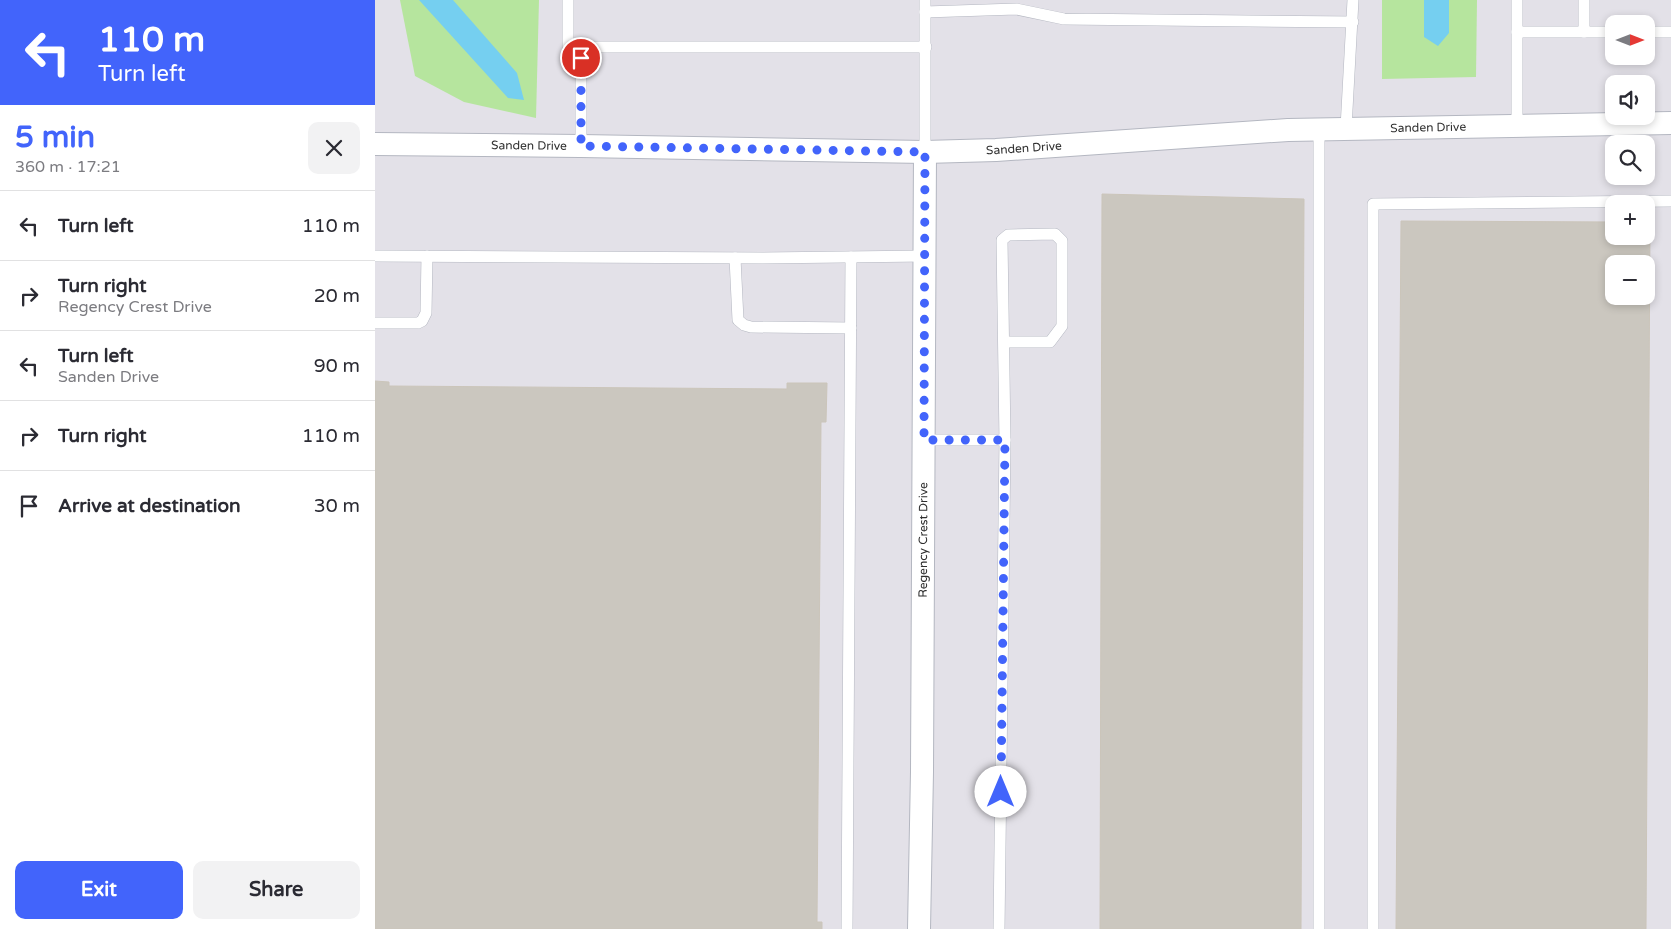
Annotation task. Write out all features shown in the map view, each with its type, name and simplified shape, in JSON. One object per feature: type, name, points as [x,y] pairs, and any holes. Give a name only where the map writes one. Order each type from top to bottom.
[{"type":"street","name":"Sanden Drive","points":[[375,144],[925,152],[996,150],[1288,130],[1671,123]]},
{"type":"street","name":"Regency Crest Drive","points":[[919,929],[922,772],[925,152]]},
{"type":"lane","points":[[568,0],[568,47],[926,47]]},
{"type":"lane","points":[[1346,128],[1353,0]]},
{"type":"lane","points":[[1517,0],[1517,126]]},
{"type":"lane","points":[[1584,0],[1584,32]]},
{"type":"lane","points":[[925,152],[925,6],[1016,4],[1064,19],[1353,22]]},
{"type":"lane","points":[[1517,32],[1605,32]]},
{"type":"lane","points":[[1655,32],[1671,32]]},
{"type":"lane","points":[[581,47],[581,146]]},
{"type":"lane","points":[[1319,130],[1319,929]]},
{"type":"lane","points":[[1373,929],[1373,204],[1671,201]]},
{"type":"lane","points":[[999,929],[1005,440],[1003,342],[1003,240],[1008,235],[1055,234],[1062,241],[1062,326],[1050,342],[1003,342]]},
{"type":"lane","points":[[375,256],[735,258],[925,256]]},
{"type":"lane","points":[[375,323],[418,323],[423,321],[426,313],[427,256]]},
{"type":"lane","points":[[847,929],[851,257]]},
{"type":"lane","points":[[735,258],[738,320],[744,326],[851,328]]},
{"type":"lane","points":[[924,440],[1005,440]]},
{"type":"shaded area","points":[[375,0],[1671,0],[1671,929],[375,929]]},
{"type":"green space","points":[[400,0],[539,0],[536,118],[464,102],[415,76]]},
{"type":"green space","points":[[1382,0],[1477,0],[1476,77],[1382,79]]},
{"type":"water","points":[[419,0],[453,0],[517,73],[524,100],[508,98]]},
{"type":"water","points":[[1424,0],[1449,0],[1449,33],[1438,46],[1424,37]]},
{"type":"building","points":[[1102,194],[1304,199],[1301,929],[1100,929]]},
{"type":"building","points":[[1401,221],[1605,222],[1605,245],[1650,245],[1650,255],[1605,255],[1605,305],[1650,305],[1646,929],[1396,929]]},
{"type":"building","points":[[375,381],[389,382],[389,386],[787,389],[787,383],[827,383],[826,422],[821,422],[817,922],[822,922],[822,929],[375,929]]},
{"type":"route","points":[[581,58],[581,146],[925,152],[924,440],[1005,440],[1001,792]]}]
